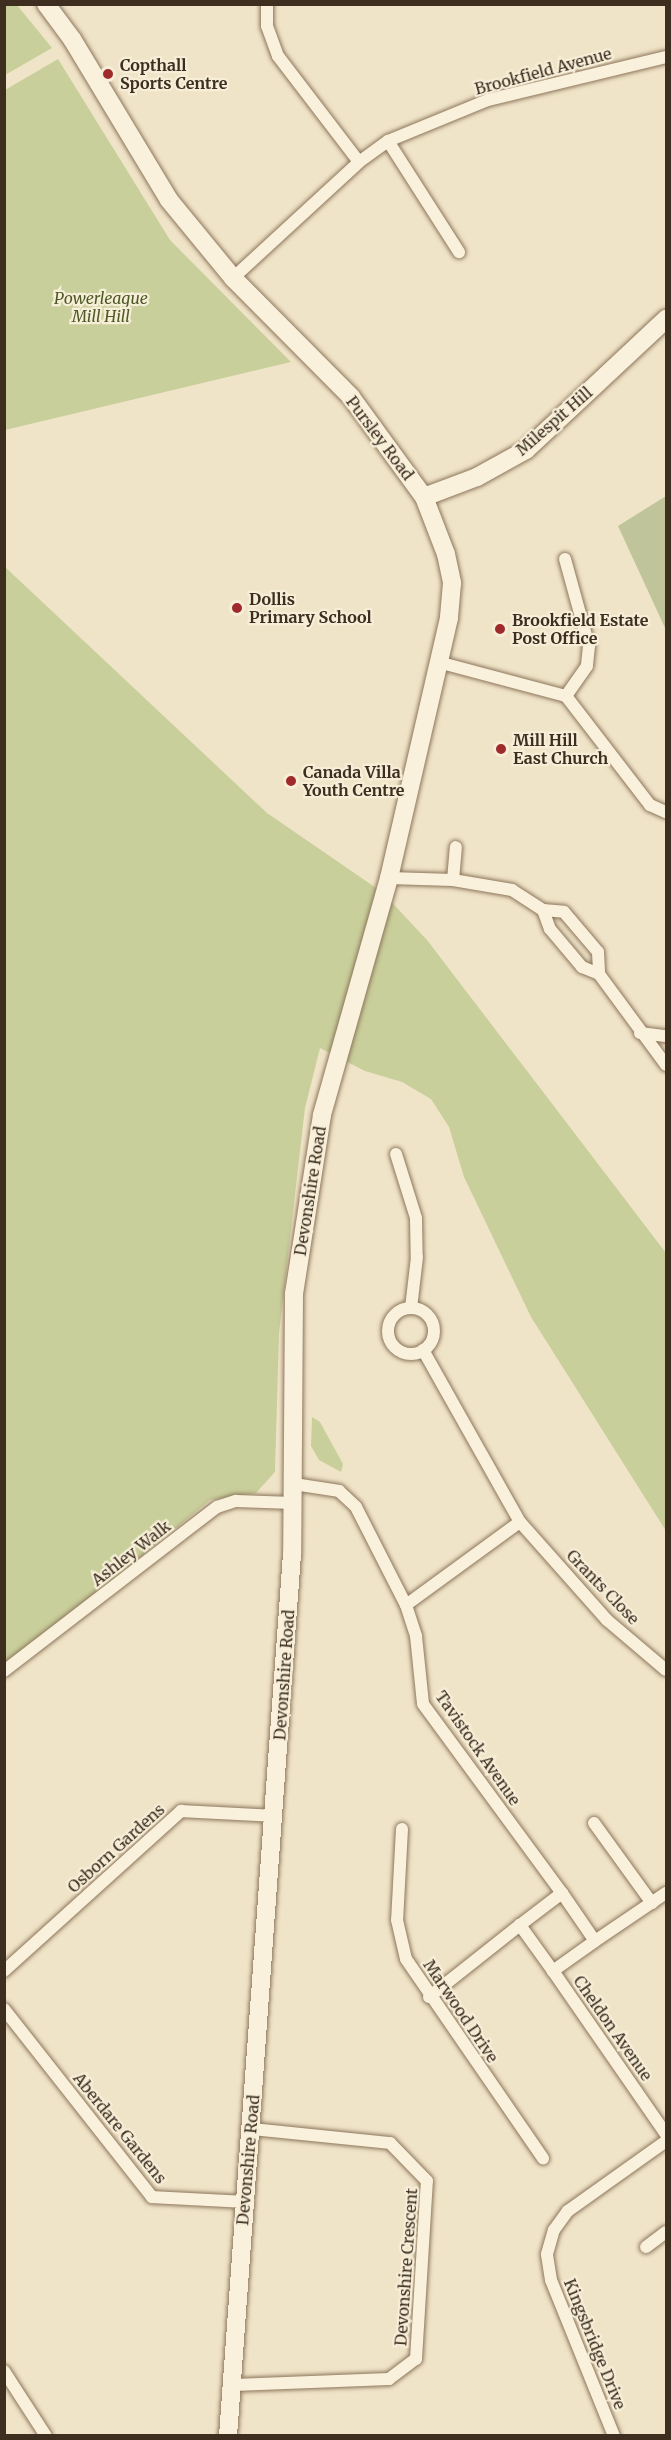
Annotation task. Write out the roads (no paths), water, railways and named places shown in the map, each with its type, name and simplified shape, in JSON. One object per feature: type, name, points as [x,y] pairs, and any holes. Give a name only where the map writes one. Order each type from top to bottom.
[{"type":"street","name":"Pursley Road","points":[[46,4],[72,39],[169,200],[233,278],[351,397],[424,497],[446,554],[452,583],[438,663],[389,878],[374,922]]},
{"type":"street","points":[[267,4],[267,26],[278,56],[359,162]]},
{"type":"street","name":"Brookfield Avenue","points":[[233,278],[359,162],[388,141],[488,100],[666,57]]},
{"type":"street","points":[[388,141],[459,252]]},
{"type":"street","name":"Milespit Hill","points":[[424,497],[477,477],[525,450],[666,319]]},
{"type":"street","points":[[565,559],[589,646],[586,666],[566,696]]},
{"type":"street","points":[[438,663],[566,696],[650,805],[666,812]]},
{"type":"street","points":[[453,880],[456,847]]},
{"type":"street","points":[[389,878],[453,880],[512,890],[543,910],[564,912],[573,918],[598,952],[599,974],[640,1033],[666,1065]]},
{"type":"street","points":[[543,910],[550,929],[582,967],[599,974]]},
{"type":"street","name":"Devonshire Road","points":[[228,2436],[234,2385],[244,2202],[275,1816],[294,1484],[294,1293],[322,1115],[374,922]]},
{"type":"street","points":[[640,1033],[666,1036]]},
{"type":"street","points":[[396,1154],[417,1218],[417,1257],[411,1308]]},
{"type":"street","points":[[411,1308],[426,1314],[433,1325],[431,1342],[423,1350],[403,1353],[389,1337],[394,1316],[411,1308]]},
{"type":"street","name":"Grants Close","points":[[423,1350],[520,1522],[607,1620],[666,1670]]},
{"type":"street","name":"Tavistock Avenue","points":[[294,1484],[318,1484],[347,1496],[406,1605],[416,1636],[423,1704],[595,1941]]},
{"type":"street","name":"Ashley Walk","points":[[4,1671],[217,1507],[236,1501],[292,1503]]},
{"type":"street","points":[[406,1605],[520,1522]]},
{"type":"street","name":"Osborn Gardens","points":[[4,1971],[181,1811],[275,1816]]},
{"type":"street","points":[[594,1823],[652,1903]]},
{"type":"street","name":"Marwood Drive","points":[[402,1829],[397,1920],[406,1959],[429,1997],[543,2158]]},
{"type":"street","points":[[429,1997],[562,1893]]},
{"type":"street","points":[[553,1971],[666,1893]]},
{"type":"street","name":"Cheldon Avenue","points":[[520,1925],[666,2134]]},
{"type":"street","name":"Aberdare Gardens","points":[[4,2009],[152,2197],[244,2202]]},
{"type":"street","name":"Devonshire Crescent","points":[[234,2385],[389,2379],[416,2359],[427,2181],[390,2143],[251,2129]]},
{"type":"street","name":"Kingsbridge Drive","points":[[614,2436],[551,2280],[547,2254],[554,2229],[568,2211],[666,2141]]},
{"type":"street","points":[[645,2247],[666,2232]]},
{"type":"street","points":[[4,2371],[46,2436]]},
{"type":"place","name":"Copthall Sports Centre","points":[[108,74]]},
{"type":"place","name":"Dollis Primary School","points":[[237,608]]},
{"type":"place","name":"Brookfield Estate Post Office","points":[[500,629]]},
{"type":"place","name":"Mill Hill East Church","points":[[501,749]]},
{"type":"place","name":"Canada Villa Youth Centre","points":[[291,781]]},
{"type":"park label","name":"Powerleague Mill Hill","points":[[101,307]]}]
